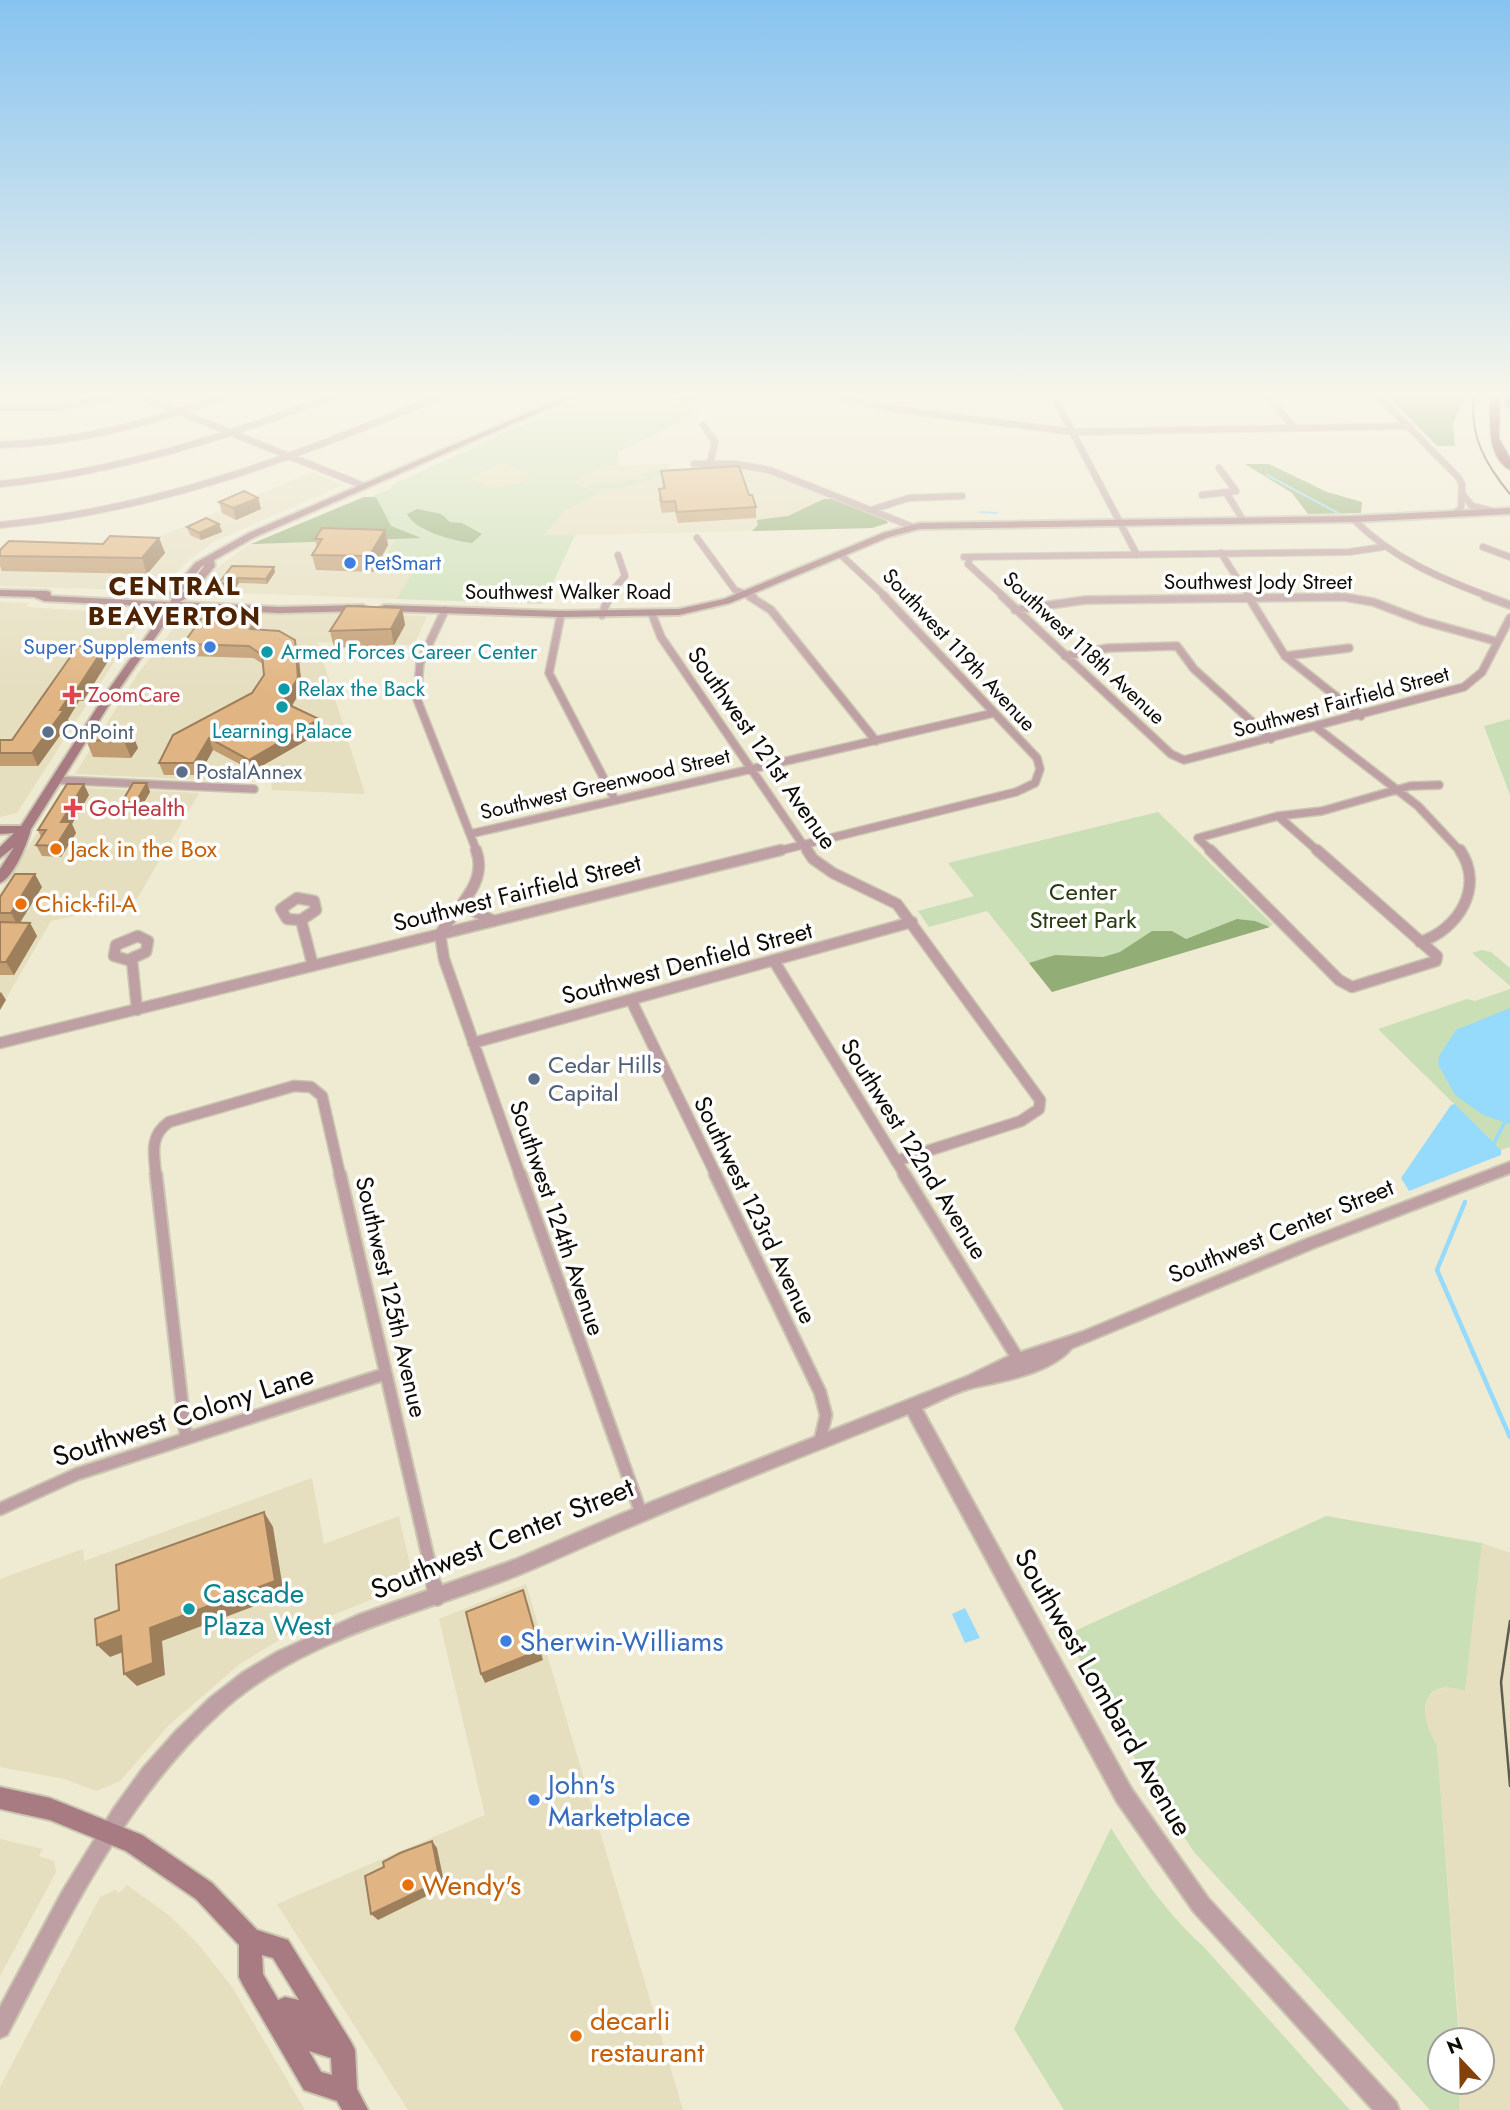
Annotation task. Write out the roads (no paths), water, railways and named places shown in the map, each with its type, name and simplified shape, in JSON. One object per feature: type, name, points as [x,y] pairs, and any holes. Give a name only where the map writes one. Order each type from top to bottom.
[{"type":"main road","points":[[0,854],[24,829],[174,602],[188,593],[211,566],[210,561],[252,535],[342,495]]},
{"type":"main road","name":"Southwest Walker Road","points":[[1416,517],[1510,511]]},
{"type":"main road","name":"Southwest Walker Road","points":[[0,593],[38,595],[44,598],[174,602],[279,610],[293,607],[652,614],[704,608],[746,595],[893,531],[913,527],[1510,517]]},
{"type":"main road","points":[[0,830],[24,829]]},
{"type":"main road","points":[[0,879],[21,845],[24,829]]},
{"type":"main road","points":[[0,1798],[34,1804],[110,1830],[164,1861],[204,1891],[250,1940],[280,1948],[343,2050],[351,2101]]},
{"type":"main road","points":[[250,1940],[251,1977],[313,2081],[351,2101]]},
{"type":"main road","points":[[275,2016],[285,2009],[295,2010],[314,2041],[343,2050]]},
{"type":"street","points":[[0,525],[66,518],[150,503],[176,495]]},
{"type":"street","points":[[838,495],[913,527]]},
{"type":"street","points":[[1105,495],[1137,555],[1349,552],[1383,547]]},
{"type":"street","points":[[1228,495],[1243,520]]},
{"type":"street","points":[[1463,495],[1472,506],[1495,512]]},
{"type":"street","points":[[1454,514],[1461,508],[1463,495]]},
{"type":"street","points":[[874,509],[909,498],[962,496]]},
{"type":"street","points":[[1353,519],[1383,547],[1426,572],[1510,605]]},
{"type":"street","points":[[697,538],[735,590],[762,602],[771,610],[876,741]]},
{"type":"street","points":[[1483,547],[1510,557]]},
{"type":"street","points":[[1221,553],[1285,656],[1361,716]]},
{"type":"street","points":[[602,615],[607,598],[626,573],[618,555]]},
{"type":"street","name":"Southwest 119th Avenue","points":[[841,555],[864,575],[1037,758],[1039,776]]},
{"type":"street","name":"Southwest 118th Avenue","points":[[1137,555],[966,557],[967,562],[1015,610],[1174,756],[1184,760]]},
{"type":"street","name":"Southwest Jody Street","points":[[1015,610],[1085,600],[1361,599],[1442,627],[1495,641]]},
{"type":"street","points":[[440,934],[445,924],[463,906],[481,874],[480,860],[420,710],[416,691],[419,660],[445,610]]},
{"type":"street","points":[[561,614],[549,673],[615,800]]},
{"type":"street","name":"Southwest 121st Avenue","points":[[652,614],[661,638],[802,845],[830,874],[880,892],[897,904],[1040,1100],[1039,1109],[1021,1121],[896,1161]]},
{"type":"street","name":"Southwest Fairfield Street","points":[[1184,760],[1317,728],[1464,687],[1486,670],[1495,641],[1510,618]]},
{"type":"street","points":[[1065,656],[1108,648],[1177,646],[1194,669],[1272,739]]},
{"type":"street","points":[[1285,656],[1349,648]]},
{"type":"street","name":"Southwest Greenwood Street","points":[[470,834],[994,713]]},
{"type":"street","points":[[1317,728],[1449,835],[1464,855],[1471,878],[1462,909],[1448,928],[1433,939],[1420,942]]},
{"type":"street","name":"Southwest Fairfield Street","points":[[0,1043],[1017,792],[1035,783],[1039,776]]},
{"type":"street","points":[[56,780],[254,789]]},
{"type":"street","points":[[1277,815],[1437,956],[1436,961],[1352,987],[1339,980],[1198,841],[1199,836],[1277,815],[1319,811],[1422,784],[1439,785]]},
{"type":"street","points":[[463,906],[494,921]]},
{"type":"street","points":[[301,920],[313,965]]},
{"type":"street","name":"Southwest Denfield Street","points":[[473,1043],[912,922]]},
{"type":"street","name":"Southwest 124th Avenue","points":[[440,934],[444,959],[473,1043],[641,1513]]},
{"type":"street","points":[[132,960],[137,1010]]},
{"type":"street","name":"Southwest 122nd Avenue","points":[[774,961],[1018,1359]]},
{"type":"street","name":"Southwest 123rd Avenue","points":[[631,1000],[820,1392],[826,1415],[820,1441]]},
{"type":"street","name":"Southwest 125th Avenue","points":[[186,1438],[153,1141],[158,1130],[172,1119],[294,1086],[311,1087],[322,1096],[437,1598]]},
{"type":"street","name":"Southwest Center Street","points":[[0,2028],[110,1830],[184,1734],[214,1705],[253,1676],[317,1640],[437,1598],[641,1513],[973,1381],[990,1370],[1050,1346],[1071,1342],[1309,1244],[1510,1167]]},
{"type":"street","name":"Southwest Center Street","points":[[973,1381],[995,1378],[1055,1354],[1071,1342]]},
{"type":"street","name":"Southwest Colony Lane","points":[[0,1509],[77,1474],[385,1374]]},
{"type":"street","name":"Southwest Lombard Avenue","points":[[912,1406],[1124,1795],[1148,1832],[1201,1905],[1388,2110]]},
{"type":"water","points":[[1510,1008],[1510,1124],[1483,1115],[1455,1095],[1438,1064],[1439,1056],[1456,1030]]},
{"type":"water","points":[[1455,1104],[1501,1150],[1501,1155],[1409,1191],[1401,1178],[1451,1105]]},
{"type":"water","points":[[965,1608],[980,1638],[965,1643],[952,1614]]},
{"type":"waterway","points":[[1305,495],[1338,513]]},
{"type":"waterway","points":[[979,512],[997,513]]},
{"type":"waterway","points":[[1493,1145],[1510,1112]]},
{"type":"waterway","points":[[1465,1202],[1437,1270],[1510,1437]]},
{"type":"tram line","points":[[1510,1621],[1501,1682],[1510,1786]]},
{"type":"place","name":"PetSmart","points":[[350,563]]},
{"type":"place","name":"Super Supplements","points":[[210,647]]},
{"type":"place","name":"Armed Forces Career Center","points":[[267,652]]},
{"type":"place","name":"Relax the Back","points":[[284,689]]},
{"type":"place","name":"ZoomCare","points":[[72,695]]},
{"type":"place","name":"Learning Palace","points":[[282,707]]},
{"type":"place","name":"OnPoint","points":[[48,732]]},
{"type":"place","name":"PostalAnnex","points":[[182,772]]},
{"type":"place","name":"GoHealth","points":[[73,808]]},
{"type":"place","name":"Jack in the Box","points":[[56,849]]},
{"type":"place","name":"Chick-fil-A","points":[[21,904]]},
{"type":"place","name":"Cedar Hills Capital","points":[[534,1079]]},
{"type":"place","name":"Cascade Plaza West","points":[[189,1609]]},
{"type":"place","name":"Sherwin-Williams","points":[[506,1641]]},
{"type":"place","name":"John's Marketplace","points":[[534,1800]]},
{"type":"place","name":"Wendy's","points":[[408,1885]]},
{"type":"place","name":"decarli restaurant","points":[[576,2036]]},
{"type":"district","name":"CENTRAL BEAVERTON","points":[[175,601]]},
{"type":"park label","name":"Center Street Park","points":[[1083,906]]}]
